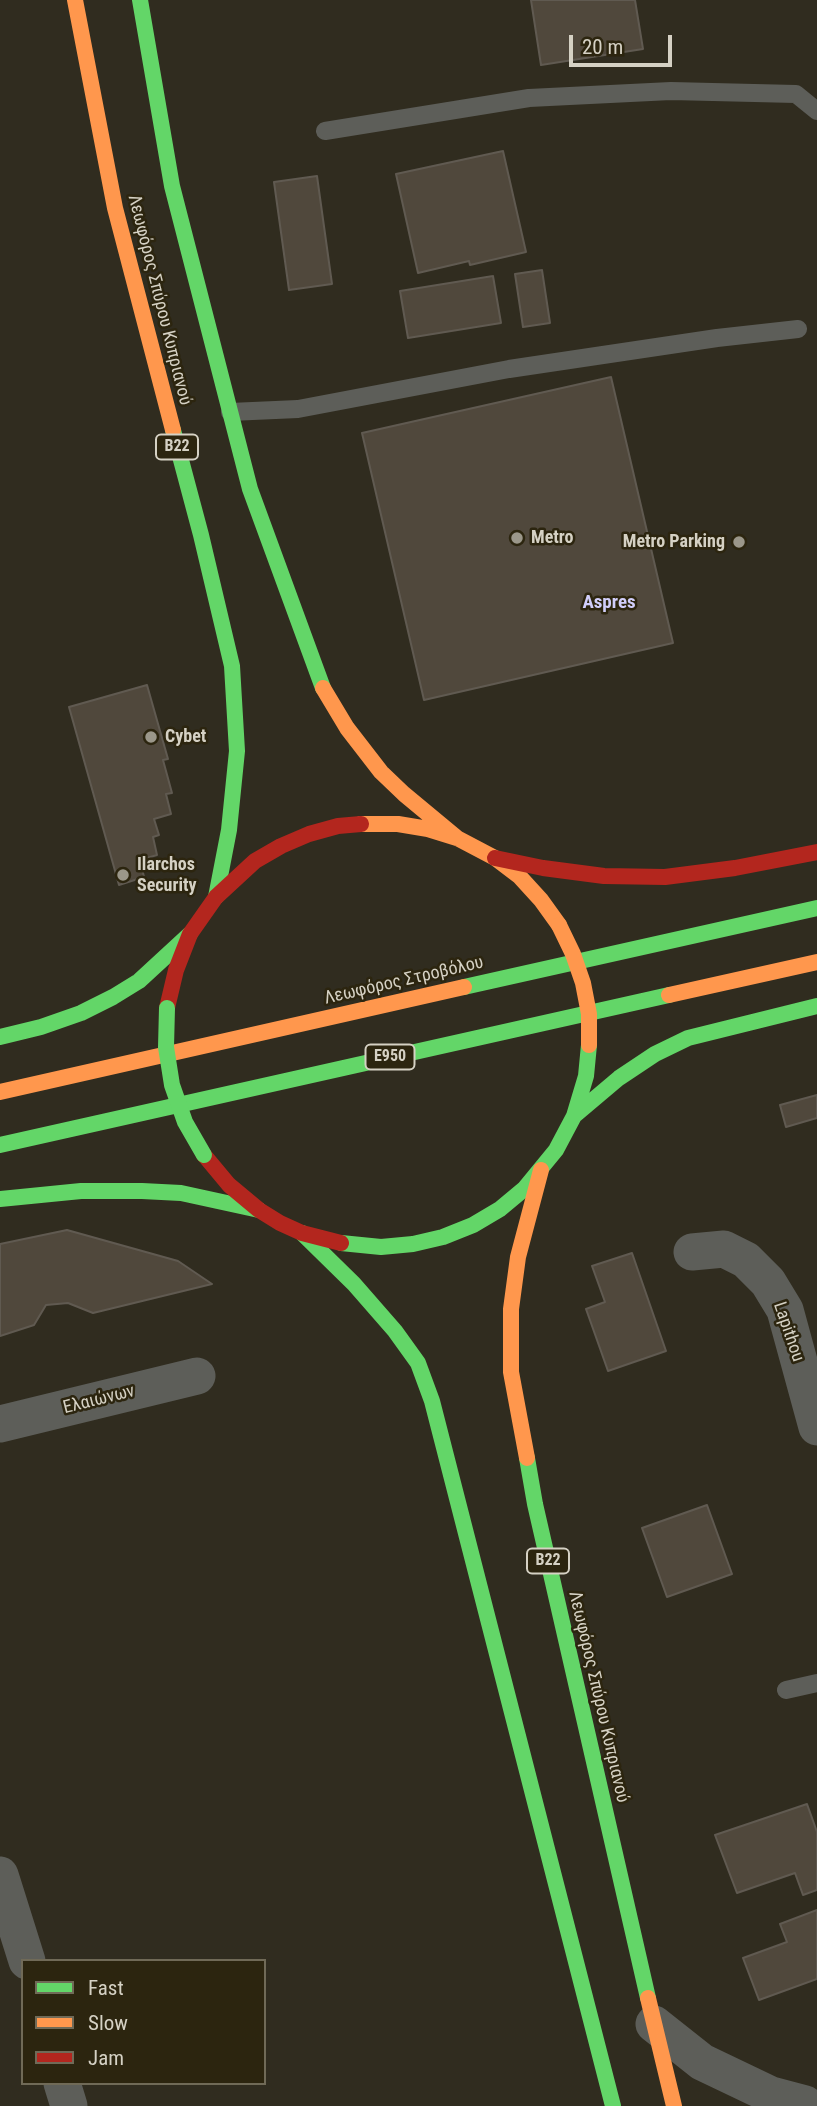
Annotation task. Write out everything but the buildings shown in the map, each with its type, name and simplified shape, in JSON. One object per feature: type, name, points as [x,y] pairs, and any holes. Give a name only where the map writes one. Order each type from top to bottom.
[{"type":"main road","name":"Λεωφόρος Σπύρου Κυπριανού","points":[[75,0],[115,208],[201,535],[232,666],[237,751],[229,830],[216,897]]},
{"type":"main road","points":[[140,0],[172,186],[250,489],[325,693],[347,728],[381,772],[457,838]]},
{"type":"main road","points":[[368,823],[428,829],[457,838],[495,858],[520,877],[559,925],[583,983],[589,1014],[586,1076],[574,1116],[556,1150],[541,1170],[500,1209],[473,1225],[443,1237],[413,1244],[381,1247],[350,1245],[302,1233],[259,1210],[229,1185],[204,1155],[185,1122],[172,1085],[166,1047],[167,1008],[176,970],[191,934],[216,897],[255,861],[281,846],[338,826],[368,823]]},
{"type":"main road","points":[[495,858],[543,869],[604,876],[665,877],[735,867],[815,851]]},
{"type":"main road","name":"Λεωφόρος Στροβόλου","points":[[0,1091],[817,908]]},
{"type":"main road","points":[[0,1037],[41,1027],[113,997],[139,981],[191,934]]},
{"type":"main road","name":"E950","points":[[0,1145],[817,962]]},
{"type":"main road","points":[[574,1116],[619,1078],[655,1054],[688,1038],[817,1006]]},
{"type":"main road","name":"Λεωφόρος Σπύρου Κυπριανού","points":[[541,1170],[518,1257],[512,1309],[511,1372],[535,1504],[674,2106]]},
{"type":"main road","points":[[0,1199],[81,1191],[142,1191],[181,1193],[259,1210]]},
{"type":"main road","points":[[302,1233],[354,1284],[395,1332],[418,1363],[432,1401],[613,2106]]},
{"type":"street","name":"Lapithou","points":[[692,1252],[724,1249],[746,1260],[768,1282],[785,1310],[817,1427]]},
{"type":"street","name":"Ελαιώνων","points":[[0,1424],[197,1376]]},
{"type":"street","points":[[0,1875],[14,1940]]},
{"type":"street","points":[[654,2024],[702,2062],[771,2095],[809,2101]]},
{"type":"street","points":[[63,2085],[69,2106]]},
{"type":"lane","points":[[325,131],[529,98],[671,91],[796,94],[817,111]]},
{"type":"lane","points":[[230,412],[298,409],[509,369],[717,338],[798,329]]},
{"type":"lane","points":[[786,1690],[817,1683]]},
{"type":"traffic: fast","points":[[140,0],[172,186],[250,489],[323,688]]},
{"type":"traffic: fast","points":[[173,430],[232,666],[237,751],[229,830],[216,897]]},
{"type":"traffic: fast","points":[[464,987],[817,908]]},
{"type":"traffic: fast","points":[[0,1037],[81,1013],[113,997],[139,981],[190,934]]},
{"type":"traffic: fast","points":[[0,1145],[669,995]]},
{"type":"traffic: fast","points":[[574,1116],[619,1078],[655,1054],[688,1038],[817,1006]]},
{"type":"traffic: fast","points":[[167,1008],[166,1047],[172,1085],[185,1122],[204,1155]]},
{"type":"traffic: fast","points":[[341,1243],[381,1247],[413,1244],[443,1237],[473,1225],[500,1209],[524,1189],[556,1150],[574,1116],[586,1076],[589,1045]]},
{"type":"traffic: fast","points":[[0,1199],[81,1191],[142,1191],[181,1193],[259,1210]]},
{"type":"traffic: fast","points":[[302,1233],[354,1284],[395,1331],[418,1363],[432,1401],[613,2106]]},
{"type":"traffic: fast","points":[[527,1458],[535,1504],[648,1998]]},
{"type":"traffic: slow","points":[[75,0],[115,208],[173,430]]},
{"type":"traffic: slow","points":[[323,688],[347,728],[381,772],[457,838]]},
{"type":"traffic: slow","points":[[361,824],[398,824],[457,838],[495,858],[520,877],[559,925]]},
{"type":"traffic: slow","points":[[559,925],[583,983],[589,1014],[589,1045]]},
{"type":"traffic: slow","points":[[669,995],[817,962]]},
{"type":"traffic: slow","points":[[0,1092],[464,987]]},
{"type":"traffic: slow","points":[[527,1458],[511,1372],[511,1309],[518,1257],[541,1170]]},
{"type":"traffic: slow","points":[[648,1998],[674,2106]]},
{"type":"traffic: jam","points":[[167,1008],[176,970],[190,934],[216,897],[255,861],[281,846],[338,826],[361,824]]},
{"type":"traffic: jam","points":[[495,858],[604,876],[665,877],[735,868],[817,852]]},
{"type":"traffic: jam","points":[[204,1155],[229,1185],[259,1210],[302,1233],[341,1243]]},
{"type":"place","name":"Metro","points":[[517,538]]},
{"type":"place","name":"Metro Parking","points":[[739,542]]},
{"type":"place","name":"Cybet","points":[[151,737]]},
{"type":"place","name":"Ilarchos Security","points":[[123,875]]},
{"type":"district","name":"Aspres","points":[[609,603]]}]
